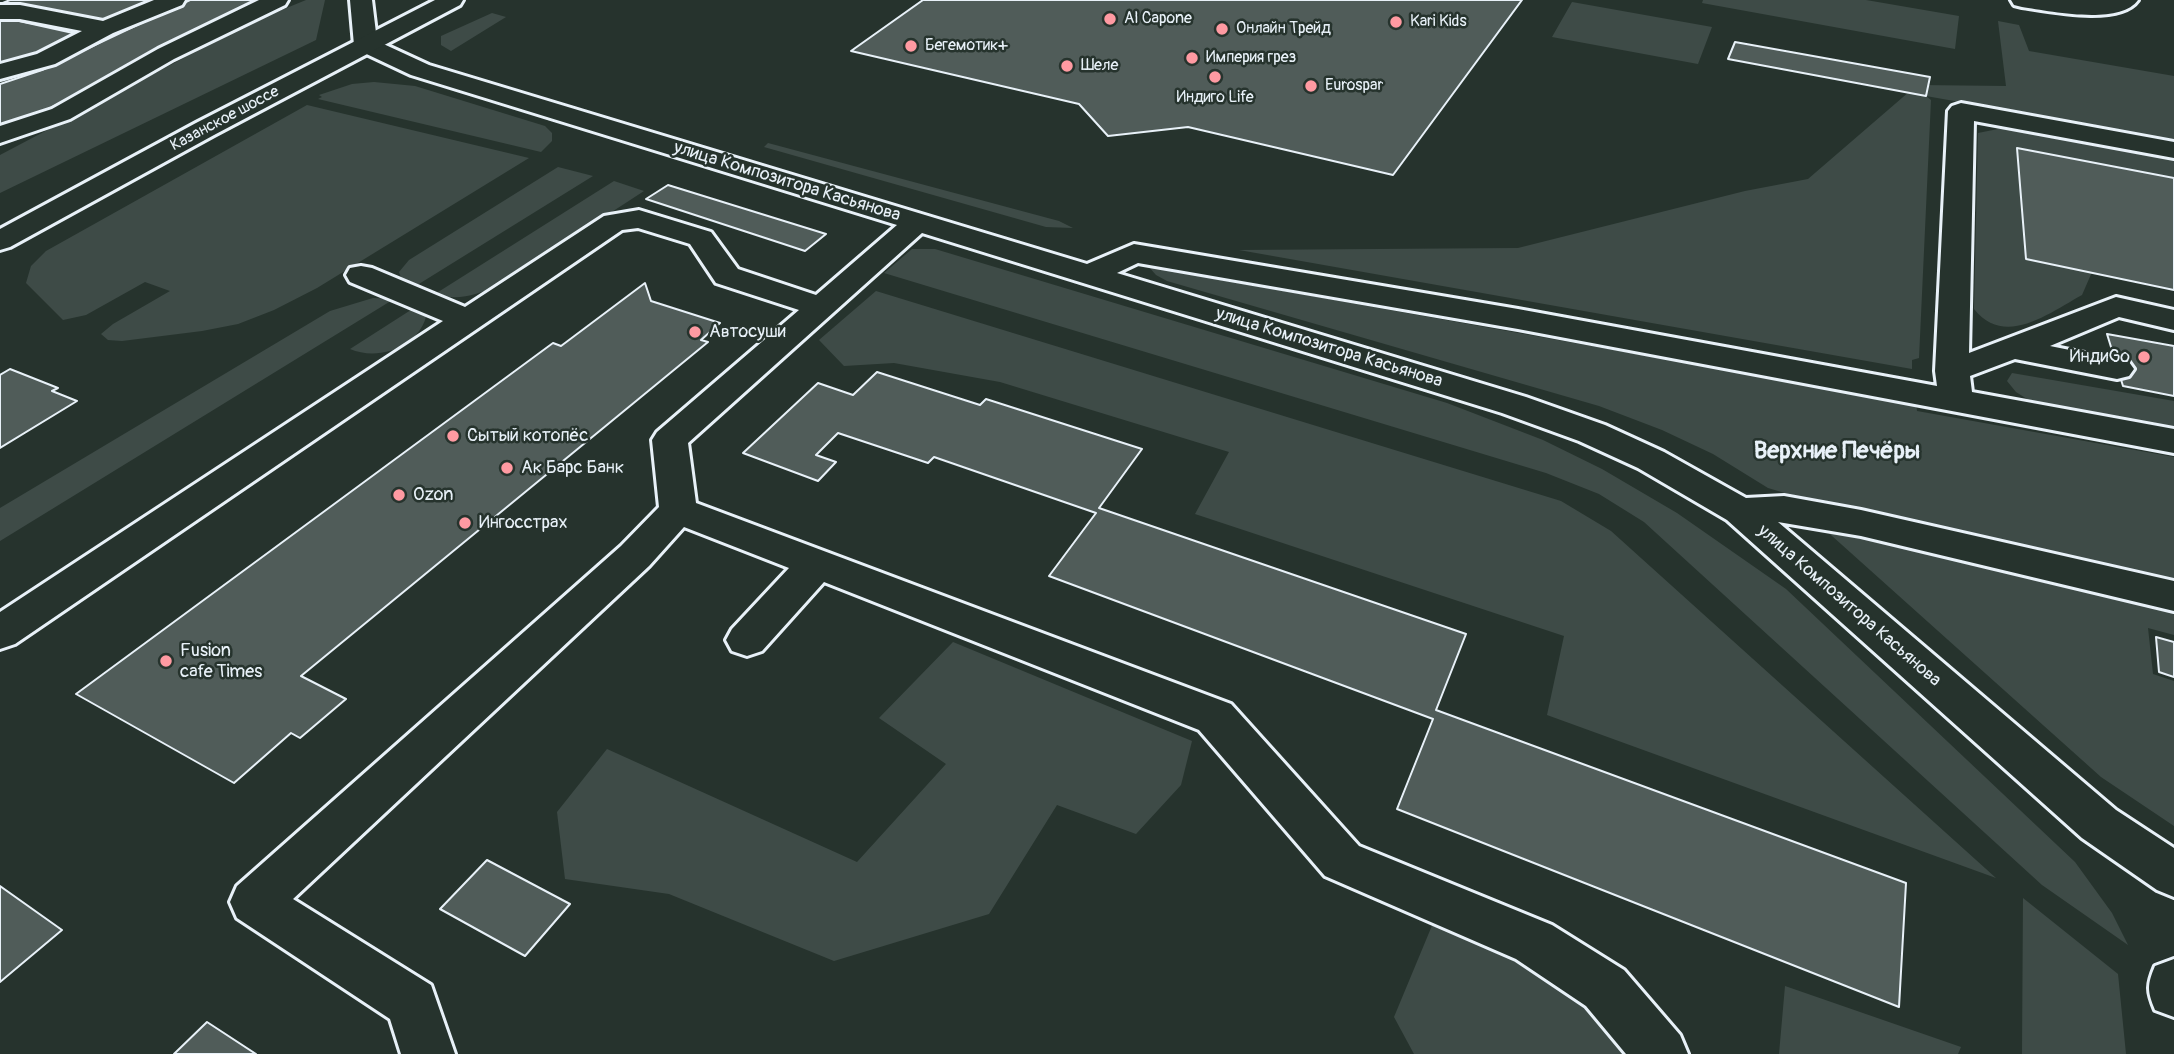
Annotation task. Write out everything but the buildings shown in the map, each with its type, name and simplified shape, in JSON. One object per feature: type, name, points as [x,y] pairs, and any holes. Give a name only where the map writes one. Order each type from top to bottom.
[{"type":"street","points":[[0,72],[46,59],[105,28],[174,0]]},
{"type":"street","points":[[0,135],[61,114],[166,54],[277,0]]},
{"type":"street","points":[[361,0],[362,31],[366,45]]},
{"type":"street","name":"Казанское шоссе","points":[[0,241],[452,0]]},
{"type":"street","points":[[2022,0],[2079,8],[2110,7],[2127,0]]},
{"type":"street","points":[[0,12],[20,12],[105,28]]},
{"type":"street","name":"улица Композитора Касьянова","points":[[366,45],[420,70],[1514,405],[1592,433],[1651,460],[1740,511],[2099,824],[2174,875]]},
{"type":"street","points":[[1954,386],[1961,111],[2174,150]]},
{"type":"street","points":[[0,633],[470,321],[614,222],[639,219],[701,238],[727,276],[822,307]]},
{"type":"street","points":[[428,1054],[412,1003],[255,902],[635,556],[678,510],[670,440],[918,222]]},
{"type":"street","points":[[1090,275],[1134,253],[1518,319],[1954,386],[2174,440]]},
{"type":"street","points":[[360,275],[470,321]]},
{"type":"street","points":[[1954,386],[2013,349],[2115,292],[2174,320]]},
{"type":"street","points":[[2013,349],[2117,369]]},
{"type":"street","points":[[1740,511],[1784,509],[1861,523],[2174,596]]},
{"type":"street","points":[[678,510],[1215,717],[1342,861],[1534,942],[1605,988],[1661,1054]]},
{"type":"street","points":[[747,640],[817,564]]},
{"type":"street","points":[[2174,984],[2174,992]]},
{"type":"shaded area","points":[[306,0],[325,0],[316,40],[0,193],[0,155],[250,23]]},
{"type":"shaded area","points":[[1703,0],[1866,0],[1959,16],[1955,49],[1702,3]]},
{"type":"shaded area","points":[[1572,2],[1712,27],[1698,64],[1552,37]]},
{"type":"shaded area","points":[[492,13],[506,17],[451,51],[441,45],[441,36]]},
{"type":"shaded area","points":[[1998,21],[2019,25],[2029,51],[2174,76],[2174,140],[1926,96],[1931,100],[1919,358],[1912,360],[1912,369],[1239,250],[1518,248],[1745,191],[1808,179],[1917,85],[2006,86]]},
{"type":"shaded area","points":[[374,82],[415,86],[545,126],[552,133],[552,141],[541,152],[318,99],[322,97],[319,95],[352,84]]},
{"type":"shaded area","points":[[307,105],[529,158],[317,288],[274,310],[238,324],[122,341],[108,340],[101,334],[113,324],[170,291],[145,282],[86,315],[63,320],[26,283],[31,266],[46,251]]},
{"type":"shaded area","points":[[2003,128],[2174,158],[2174,178],[2018,149],[2026,259],[2092,272],[2082,295],[2041,318],[2013,326],[1999,326],[1986,320],[1974,309],[1978,133]]},
{"type":"shaded area","points":[[768,143],[1059,221],[1073,228],[1046,227],[764,147]]},
{"type":"shaded area","points":[[558,167],[593,176],[414,287],[403,283],[399,272],[409,260]]},
{"type":"shaded area","points":[[614,181],[644,191],[498,286],[460,297],[435,294]]},
{"type":"shaded area","points":[[912,249],[935,249],[1447,403],[1543,440],[1602,469],[1677,513],[1786,589],[2075,862],[2112,913],[2128,945],[2042,885],[1644,522],[1599,494],[1546,473],[884,273]]},
{"type":"shaded area","points":[[1149,267],[1916,404],[1917,411],[2174,457],[2174,587],[1815,502],[1768,488],[1713,454],[1662,430],[1599,406],[1167,281]]},
{"type":"shaded area","points":[[876,291],[1561,501],[1611,531],[1996,878],[1547,715],[1564,636],[1195,514],[1229,452],[1000,382],[894,363],[844,366],[819,340]]},
{"type":"shaded area","points":[[373,298],[394,299],[0,541],[0,508],[330,311]]},
{"type":"shaded area","points":[[414,308],[426,317],[414,337],[405,344],[384,352],[350,349]]},
{"type":"shaded area","points":[[2012,373],[2174,401],[2174,428],[2035,404],[2016,392],[2007,381]]},
{"type":"shaded area","points":[[1822,527],[2174,601],[2174,635],[2148,628],[2153,674],[2174,681],[2174,826],[2101,777]]},
{"type":"shaded area","points":[[953,642],[1192,741],[1181,785],[1136,834],[1057,805],[989,914],[834,961],[669,894],[565,879],[557,812],[607,749],[857,862],[946,764],[879,718]]},
{"type":"shaded area","points":[[2023,898],[2118,974],[2126,1054],[2022,1054]]},
{"type":"shaded area","points":[[1436,916],[1553,978],[1639,1054],[1414,1054],[1394,1017]]},
{"type":"shaded area","points":[[1785,986],[1961,1047],[1958,1054],[1779,1054]]},
{"type":"place","name":"Al Capone","points":[[1110,19]]},
{"type":"place","name":"Kari Kids","points":[[1396,22]]},
{"type":"place","name":"Онлайн Трейд","points":[[1222,29]]},
{"type":"place","name":"Бегемотик+","points":[[911,46]]},
{"type":"place","name":"Империя грез","points":[[1192,58]]},
{"type":"place","name":"Шеле","points":[[1067,66]]},
{"type":"place","name":"Индиго Life","points":[[1215,77]]},
{"type":"place","name":"Eurospar","points":[[1311,86]]},
{"type":"place","name":"Автосуши","points":[[695,332]]},
{"type":"place","name":"ИндиGo","points":[[2144,357]]},
{"type":"place","name":"Сытый котопёс","points":[[453,436]]},
{"type":"place","name":"Ак Барс Банк","points":[[507,468]]},
{"type":"place","name":"Ozon","points":[[399,495]]},
{"type":"place","name":"Ингосстрах","points":[[465,523]]},
{"type":"place","name":"Fusion cafe Times","points":[[166,661]]},
{"type":"district","name":"Верхние Печёры","points":[[1837,452]]}]
